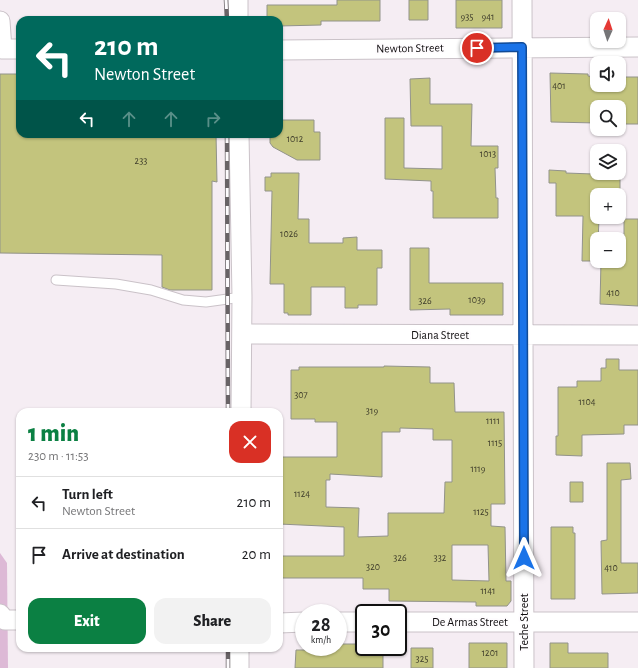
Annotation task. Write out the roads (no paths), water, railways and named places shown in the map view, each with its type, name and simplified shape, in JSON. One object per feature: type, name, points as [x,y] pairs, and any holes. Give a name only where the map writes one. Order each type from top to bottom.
[{"type":"street","points":[[238,0],[238,16]]},
{"type":"street","name":"Teche Street","points":[[522,0],[524,668]]},
{"type":"street","points":[[0,21],[11,49]]},
{"type":"street","name":"Newton Street","points":[[283,50],[638,47]]},
{"type":"street","points":[[239,138],[242,297],[241,408]]},
{"type":"street","name":"Diana Street","points":[[242,334],[638,335]]},
{"type":"street","points":[[283,623],[295,622]]},
{"type":"street","name":"De Armas Street","points":[[407,622],[638,622]]},
{"type":"street","points":[[239,652],[239,668]]},
{"type":"lane","points":[[56,280],[116,284],[151,290],[183,300],[206,302],[242,297]]},
{"type":"railway","points":[[226,0],[227,16]]},
{"type":"railway","points":[[227,138],[228,408]]},
{"type":"railway","points":[[228,652],[228,668]]}]
